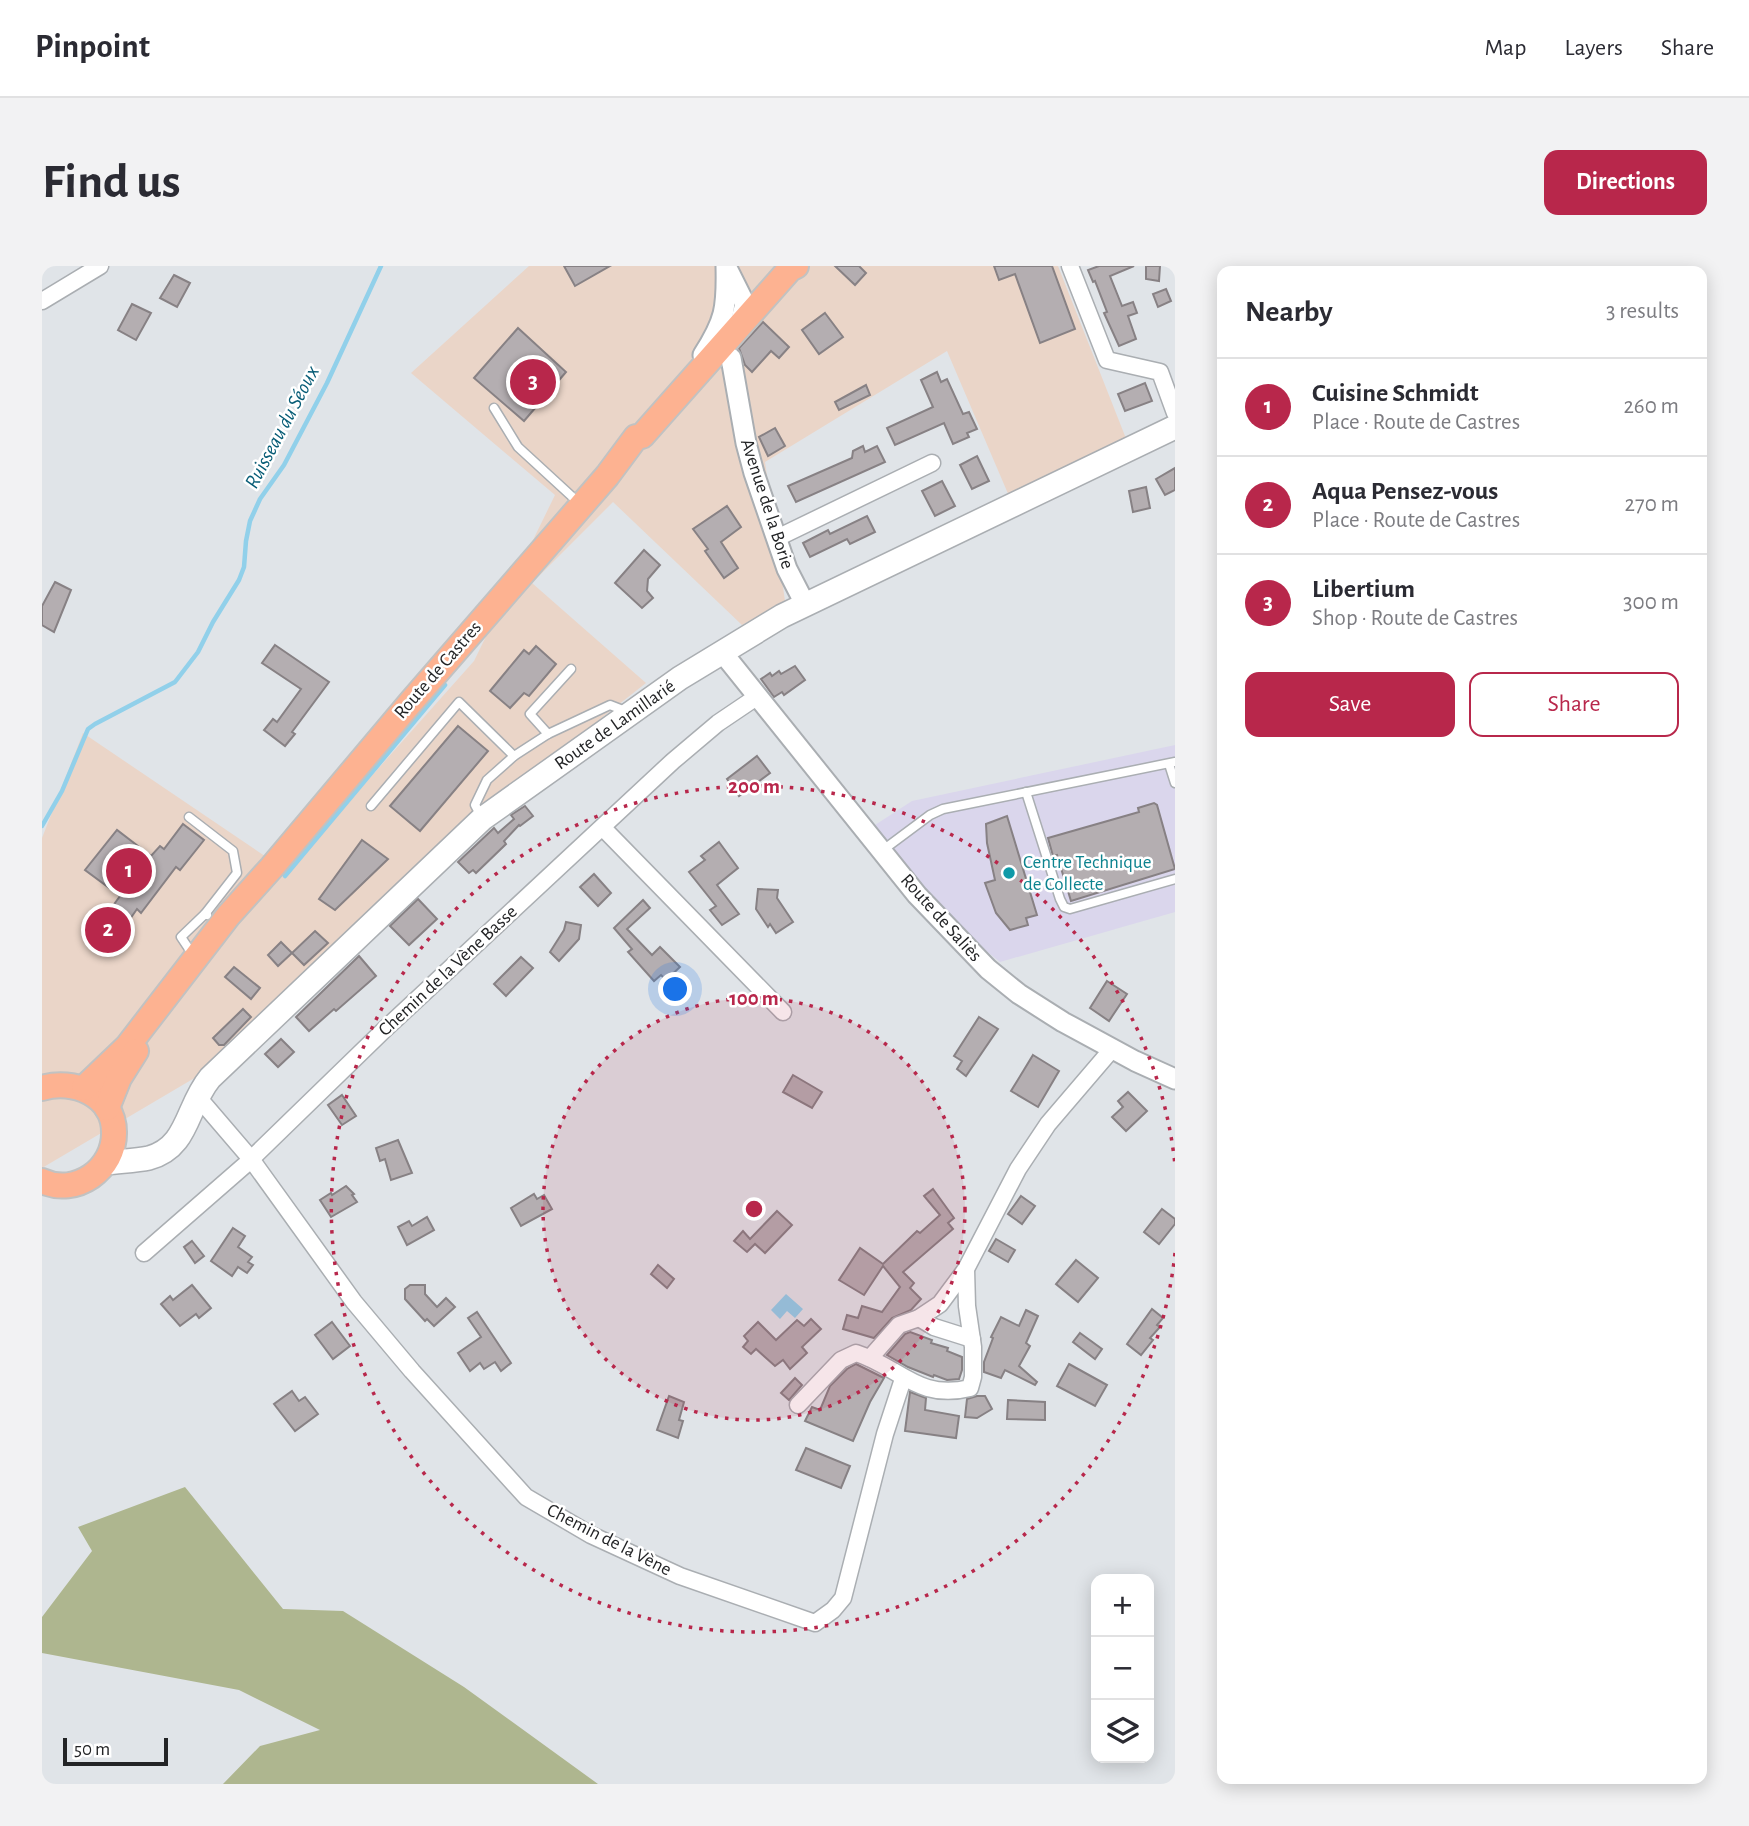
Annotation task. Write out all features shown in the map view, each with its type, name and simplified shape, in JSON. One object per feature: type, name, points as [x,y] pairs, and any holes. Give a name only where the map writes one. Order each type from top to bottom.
[{"type":"main road","name":"Route de Castres","points":[[106,1163],[119,1078],[272,867],[607,476],[636,437],[642,436],[792,267]]},
{"type":"main road","name":"Route de Lamillarié","points":[[156,1155],[172,1148],[178,1141],[197,1096],[210,1078],[482,819],[630,712],[722,652],[805,604],[1175,427]]},
{"type":"main road","name":"Route de Castres","points":[[84,1088],[127,1047],[195,958],[216,915],[272,867]]},
{"type":"main road","points":[[45,1084],[84,1088],[134,1147],[156,1155]]},
{"type":"main road","points":[[48,1189],[84,1181],[106,1163],[156,1155]]},
{"type":"street","points":[[42,301],[100,266]]},
{"type":"street","points":[[1070,266],[1107,360],[1160,372],[1175,413]]},
{"type":"street","points":[[726,267],[745,304],[740,323]]},
{"type":"street","points":[[676,397],[717,333],[724,316],[726,267]]},
{"type":"street","name":"Avenue de la Borie","points":[[731,358],[746,443],[793,583],[805,604]]},
{"type":"street","points":[[777,538],[932,463]]},
{"type":"street","name":"Route de Saliès","points":[[722,652],[917,895],[988,969],[1042,1009],[1175,1079]]},
{"type":"street","name":"Chemin de la Vène Basse","points":[[144,1253],[251,1159],[384,1030],[688,748],[718,723],[758,696]]},
{"type":"street","points":[[603,828],[783,1013]]},
{"type":"street","points":[[870,1358],[899,1325],[919,1318],[940,1304],[966,1269],[1018,1169],[1048,1124],[1113,1048]]},
{"type":"street","name":"Chemin de la Vène","points":[[197,1096],[251,1159],[354,1302],[412,1371],[526,1497],[591,1535],[680,1576],[815,1622],[833,1610],[843,1598],[885,1434],[903,1379]]},
{"type":"street","points":[[798,1405],[841,1360],[856,1353],[870,1358],[903,1379],[938,1392],[955,1392],[970,1388],[973,1377],[972,1339],[966,1269]]},
{"type":"street","points":[[919,1318],[934,1327],[972,1339]]},
{"type":"lane","points":[[494,408],[518,447],[581,505]]},
{"type":"lane","points":[[548,734],[530,714],[571,669]]},
{"type":"lane","points":[[371,806],[459,702],[514,756]]},
{"type":"lane","points":[[482,819],[475,805],[486,780],[514,756],[548,734],[610,705],[630,712]]},
{"type":"lane","points":[[883,850],[930,815],[943,809],[1172,763],[1175,783]]},
{"type":"lane","points":[[1026,792],[1064,907],[1070,909],[1175,879]]},
{"type":"lane","points":[[189,817],[233,851],[237,862],[237,873],[216,915]]},
{"type":"shaded area","points":[[529,266],[1058,266],[1127,441],[1009,496],[947,351],[765,462],[785,601],[742,625],[613,502],[532,583],[646,683],[468,823],[203,1073],[42,1168],[42,838],[83,733],[287,871],[474,661],[555,495],[411,373]]},
{"type":"shaded area","points":[[1175,745],[1175,912],[1000,962],[969,937],[924,887],[875,825],[912,801]]},
{"type":"green space","points":[[185,1487],[283,1609],[343,1611],[464,1687],[598,1784],[223,1784],[260,1746],[320,1730],[239,1690],[42,1653],[42,1617],[92,1551],[78,1527]]},
{"type":"water","points":[[786,1294],[803,1309],[795,1318],[787,1311],[780,1319],[771,1310]]},
{"type":"building","points":[[564,266],[610,266],[575,286]]},
{"type":"building","points":[[835,266],[859,266],[866,273],[855,285]]},
{"type":"building","points":[[994,266],[1052,266],[1075,329],[1040,343],[1015,274],[999,280]]},
{"type":"building","points":[[1099,266],[1134,266],[1110,276],[1122,306],[1133,302],[1137,313],[1128,316],[1136,339],[1119,346],[1104,313],[1107,312],[1095,281],[1093,282],[1088,270]]},
{"type":"building","points":[[1146,266],[1160,266],[1159,281],[1146,279]]},
{"type":"building","points":[[174,275],[190,283],[177,307],[160,298]]},
{"type":"building","points":[[1166,289],[1171,301],[1158,307],[1153,294]]},
{"type":"building","points":[[132,304],[151,313],[136,340],[118,330]]},
{"type":"building","points":[[825,313],[843,337],[819,354],[802,330]]},
{"type":"building","points":[[763,322],[789,347],[779,358],[771,351],[752,372],[745,365],[739,348]]},
{"type":"building","points":[[518,328],[566,372],[524,421],[474,378]]},
{"type":"building","points":[[937,372],[941,382],[947,379],[963,414],[969,412],[977,429],[967,433],[969,437],[953,444],[944,423],[895,445],[887,428],[933,407],[921,380]]},
{"type":"building","points":[[1145,383],[1152,401],[1125,411],[1118,394]]},
{"type":"building","points":[[866,385],[870,395],[839,410],[835,402]]},
{"type":"building","points":[[775,428],[785,446],[768,456],[759,437]]},
{"type":"building","points":[[863,446],[865,452],[877,446],[885,462],[796,502],[788,486],[852,458],[853,451]]},
{"type":"building","points":[[977,456],[989,481],[972,489],[960,465]]},
{"type":"building","points":[[1175,468],[1175,490],[1165,495],[1156,479]]},
{"type":"building","points":[[942,481],[955,506],[935,516],[922,491]]},
{"type":"building","points":[[1146,487],[1150,508],[1133,512],[1129,491]]},
{"type":"building","points":[[727,506],[741,527],[721,542],[738,568],[724,578],[693,529]]},
{"type":"building","points":[[867,516],[875,532],[850,544],[847,539],[810,557],[803,543],[828,530],[830,534]]},
{"type":"building","points":[[644,550],[660,565],[648,579],[647,591],[653,598],[642,608],[615,583]]},
{"type":"building","points":[[55,582],[71,590],[54,632],[42,625],[42,606]]},
{"type":"building","points":[[275,645],[329,682],[292,732],[295,734],[285,746],[264,730],[273,719],[277,722],[301,689],[262,663]]},
{"type":"building","points":[[536,646],[556,664],[529,696],[524,693],[510,708],[490,691],[524,650],[529,654]]},
{"type":"building","points":[[795,666],[805,680],[784,695],[782,692],[774,697],[761,679],[770,673],[772,676],[779,671],[781,674]]},
{"type":"building","points":[[458,726],[488,751],[420,831],[390,806]]},
{"type":"building","points":[[757,756],[770,773],[739,796],[727,779]]},
{"type":"building","points":[[1154,803],[1157,805],[1175,869],[1071,901],[1057,855],[1053,856],[1048,838],[1139,812],[1138,808]]},
{"type":"building","points":[[525,806],[533,816],[519,825],[504,841],[506,844],[476,873],[473,870],[469,873],[458,862],[494,828],[498,833],[514,819],[511,815]]},
{"type":"building","name":"Centre Technique de Collecte","points":[[1007,816],[1037,915],[1026,918],[1028,925],[1010,930],[996,913],[985,883],[995,880],[986,824]]},
{"type":"building","points":[[183,824],[204,840],[180,870],[176,867],[141,913],[137,909],[107,952],[89,939],[120,896],[85,870],[117,830],[151,856],[160,846],[164,849]]},
{"type":"building","points":[[362,840],[388,859],[335,910],[319,899]]},
{"type":"building","points":[[719,842],[738,868],[717,885],[739,914],[722,925],[710,910],[716,906],[689,872],[705,860],[701,856]]},
{"type":"building","points":[[594,874],[611,893],[598,906],[580,887]]},
{"type":"building","points":[[758,889],[778,890],[777,898],[793,922],[776,933],[770,924],[768,927],[756,909]]},
{"type":"building","points":[[418,899],[437,919],[409,945],[390,926]]},
{"type":"building","points":[[643,900],[650,908],[627,929],[652,955],[660,947],[680,967],[666,980],[661,975],[654,981],[628,952],[632,949],[614,928]]},
{"type":"building","points":[[566,922],[581,925],[579,939],[559,961],[550,952]]},
{"type":"building","points":[[315,931],[328,943],[304,965],[292,953]]},
{"type":"building","points":[[281,942],[292,953],[278,966],[268,955]]},
{"type":"building","points":[[359,956],[376,976],[309,1031],[296,1017]]},
{"type":"building","points":[[521,957],[533,968],[506,996],[494,984]]},
{"type":"building","points":[[234,967],[260,988],[251,999],[225,977]]},
{"type":"building","points":[[1107,981],[1127,994],[1109,1021],[1090,1008]]},
{"type":"building","points":[[243,1009],[251,1017],[224,1045],[219,1045],[213,1038]]},
{"type":"building","points":[[979,1017],[998,1029],[966,1076],[957,1069],[962,1061],[954,1056]]},
{"type":"building","points":[[281,1039],[294,1052],[278,1067],[265,1054]]},
{"type":"building","points":[[1033,1055],[1059,1071],[1038,1107],[1011,1091]]},
{"type":"building","points":[[793,1075],[822,1092],[812,1108],[783,1092]]},
{"type":"building","points":[[1128,1092],[1147,1111],[1126,1131],[1112,1117],[1123,1107],[1118,1101]]},
{"type":"building","points":[[342,1095],[356,1116],[342,1125],[328,1105]]},
{"type":"building","points":[[398,1140],[412,1173],[391,1180],[385,1159],[380,1161],[376,1148]]},
{"type":"building","points":[[346,1186],[357,1202],[331,1217],[320,1200]]},
{"type":"building","points":[[933,1189],[954,1218],[948,1223],[953,1229],[903,1272],[914,1283],[910,1288],[921,1299],[911,1310],[892,1318],[874,1338],[843,1329],[847,1315],[858,1318],[862,1306],[882,1312],[900,1287],[883,1266],[864,1295],[839,1280],[860,1248],[883,1264],[917,1231],[920,1233],[940,1215],[924,1196]]},
{"type":"building","points":[[534,1194],[537,1199],[544,1195],[552,1209],[521,1226],[511,1208]]},
{"type":"building","points":[[1021,1196],[1035,1206],[1022,1224],[1008,1214]]},
{"type":"building","points":[[1162,1209],[1175,1219],[1175,1224],[1159,1244],[1144,1232]]},
{"type":"building","points":[[777,1211],[792,1225],[765,1253],[755,1244],[747,1252],[734,1241],[743,1231],[750,1239]]},
{"type":"building","points":[[427,1217],[434,1230],[407,1245],[398,1227],[409,1221],[412,1226]]},
{"type":"building","points":[[233,1228],[245,1236],[238,1247],[252,1257],[248,1262],[253,1265],[247,1273],[238,1267],[232,1276],[211,1261]]},
{"type":"building","points":[[996,1239],[1015,1250],[1008,1262],[989,1251]]},
{"type":"building","points":[[192,1241],[204,1256],[195,1263],[184,1247]]},
{"type":"building","points":[[1076,1260],[1098,1278],[1078,1302],[1056,1284]]},
{"type":"building","points":[[658,1265],[674,1279],[667,1288],[651,1274]]},
{"type":"building","points":[[192,1285],[211,1308],[199,1318],[196,1314],[180,1326],[161,1304],[170,1296],[173,1300]]},
{"type":"building","points":[[410,1285],[425,1285],[425,1294],[437,1307],[446,1298],[455,1307],[434,1326],[427,1319],[425,1321],[405,1299],[405,1289]]},
{"type":"building","points":[[1152,1309],[1163,1318],[1157,1325],[1160,1327],[1150,1338],[1153,1340],[1141,1355],[1127,1344]]},
{"type":"building","points":[[1026,1310],[1038,1316],[1026,1343],[1030,1346],[1019,1366],[1037,1382],[1035,1385],[1005,1370],[1001,1378],[984,1372],[984,1362],[993,1338],[991,1337],[1001,1317],[1019,1326]]},
{"type":"building","points":[[477,1312],[511,1363],[501,1371],[495,1362],[484,1369],[480,1363],[470,1371],[458,1353],[481,1337],[468,1318]]},
{"type":"building","points":[[811,1319],[821,1329],[802,1347],[807,1353],[790,1369],[783,1360],[775,1366],[756,1349],[751,1354],[743,1347],[748,1341],[744,1336],[758,1322],[776,1340],[797,1320],[804,1326]]},
{"type":"building","points":[[332,1322],[350,1346],[333,1359],[315,1335]]},
{"type":"building","points":[[910,1332],[932,1340],[931,1343],[948,1348],[947,1351],[962,1357],[959,1379],[933,1377],[887,1355],[905,1334]]},
{"type":"building","points":[[1080,1333],[1102,1349],[1095,1359],[1073,1342]]},
{"type":"building","points":[[856,1364],[884,1378],[853,1441],[805,1421],[812,1407],[820,1410],[830,1386]]},
{"type":"building","points":[[1069,1364],[1107,1385],[1095,1406],[1057,1386]]},
{"type":"building","points":[[795,1378],[802,1385],[789,1400],[781,1393]]},
{"type":"building","points":[[292,1391],[299,1401],[305,1397],[318,1414],[295,1431],[274,1404]]},
{"type":"building","points":[[910,1392],[926,1398],[925,1410],[959,1416],[956,1438],[905,1431]]},
{"type":"building","points":[[669,1396],[684,1402],[679,1420],[683,1421],[678,1438],[657,1430]]},
{"type":"building","points":[[985,1396],[992,1409],[977,1418],[965,1417],[967,1399]]},
{"type":"building","points":[[1008,1400],[1045,1402],[1045,1420],[1007,1419]]},
{"type":"building","points":[[806,1448],[850,1466],[841,1488],[796,1470]]},
{"type":"waterway","name":"Ruisseau du Séoux","points":[[42,826],[62,791],[88,729],[175,682],[198,652],[239,580],[244,567],[250,521],[260,499],[284,465],[327,383],[381,266]]},
{"type":"waterway","points":[[285,876],[445,685]]},
{"type":"place","name":"Libertium","points":[[533,382]]},
{"type":"place","name":"Cuisine Schmidt","points":[[129,871]]},
{"type":"place","name":"Centre Technique de Collecte","points":[[1009,873]]},
{"type":"place","name":"Aqua Pensez-vous","points":[[108,930]]}]
